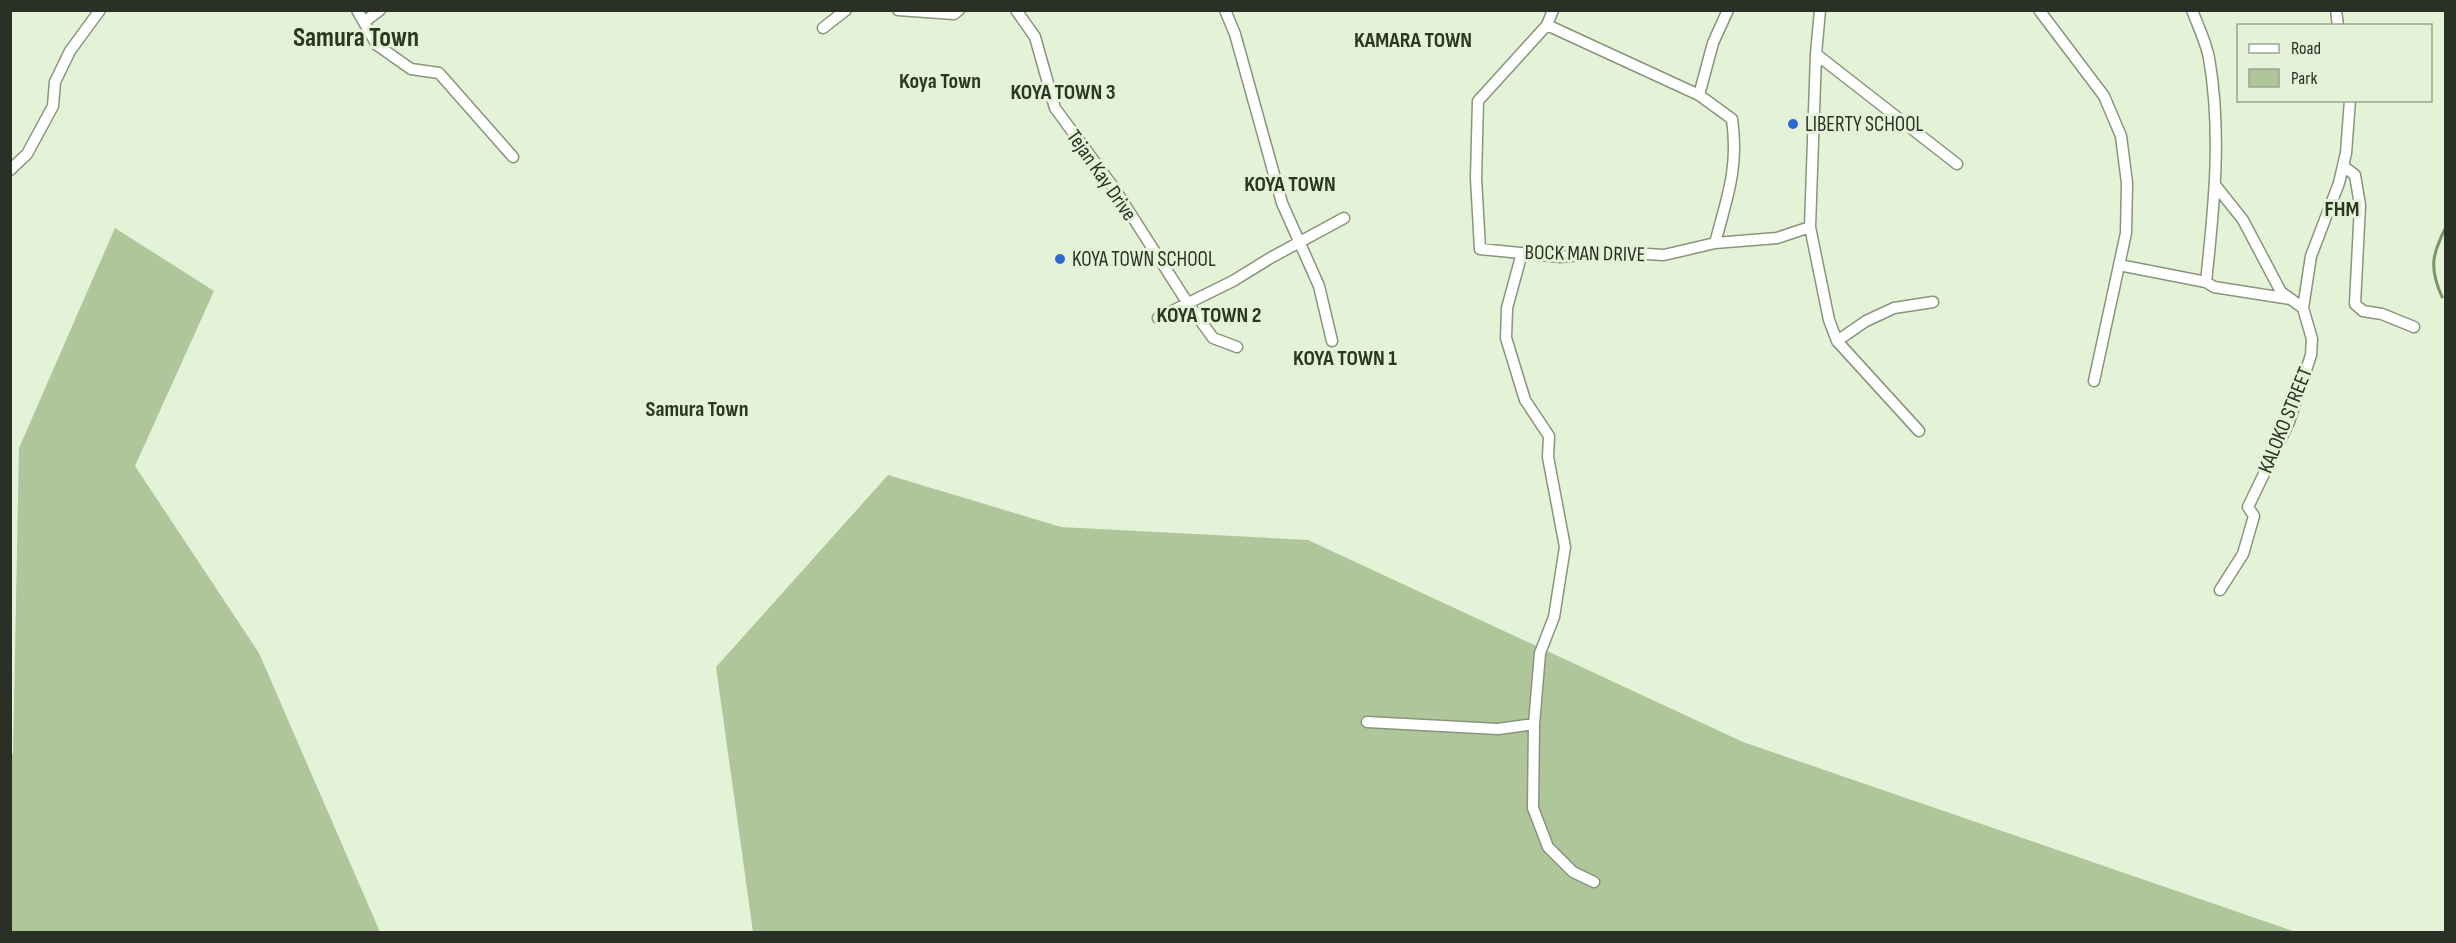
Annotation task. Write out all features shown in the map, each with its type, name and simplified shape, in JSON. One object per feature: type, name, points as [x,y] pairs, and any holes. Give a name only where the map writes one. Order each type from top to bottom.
[{"type":"street","points":[[10,170],[27,154],[53,106],[55,82],[70,51],[100,10]]},
{"type":"street","points":[[357,10],[377,45],[411,69],[439,74],[513,157]]},
{"type":"street","points":[[364,22],[380,10]]},
{"type":"street","points":[[823,28],[846,10]]},
{"type":"street","points":[[898,10],[954,14],[959,10]]},
{"type":"street","name":"Tejan Kay Drive","points":[[1016,10],[1035,37],[1055,108],[1114,188],[1187,302],[1213,338],[1237,347]]},
{"type":"street","points":[[1225,10],[1235,34],[1282,203],[1319,286],[1332,341]]},
{"type":"street","name":"BOCK MAN DRIVE","points":[[1553,10],[1547,25],[1478,101],[1476,178],[1479,249],[1560,257],[1613,252],[1665,255],[1715,243],[1777,238],[1810,227]]},
{"type":"street","points":[[1699,95],[1713,43],[1728,10]]},
{"type":"street","points":[[1820,10],[1810,176],[1810,227],[1830,320],[1837,341],[1919,431]]},
{"type":"street","points":[[2039,10],[2104,96],[2121,136],[2127,183],[2126,233],[2094,381]]},
{"type":"street","points":[[2192,10],[2209,57],[2216,132],[2216,186],[2206,282]]},
{"type":"street","points":[[1547,25],[1699,95],[1732,120],[1734,168],[1715,243]]},
{"type":"street","points":[[1816,54],[1957,164]]},
{"type":"street","name":"KALOKO STREET","points":[[2220,590],[2243,554],[2254,516],[2248,507],[2289,422],[2311,355],[2312,339],[2303,308],[2312,256],[2343,166],[2350,120],[2350,102]]},
{"type":"street","points":[[2343,166],[2355,175],[2360,205],[2355,304],[2362,311],[2382,314],[2414,327]]},
{"type":"street","points":[[2216,186],[2243,220],[2281,292],[2303,308]]},
{"type":"street","points":[[1158,318],[1233,281],[1344,218]]},
{"type":"street","points":[[1522,253],[1506,308],[1506,338],[1525,400],[1549,436],[1548,457],[1565,547],[1554,617],[1540,652],[1534,724],[1533,808],[1548,847],[1573,872],[1594,882]]},
{"type":"street","points":[[2119,265],[2206,282],[2214,287],[2290,298]]},
{"type":"street","points":[[1837,341],[1866,321],[1894,308],[1933,302]]},
{"type":"street","points":[[1367,722],[1498,729],[1534,724]]},
{"type":"green space","points":[[115,228],[214,291],[135,466],[259,653],[380,932],[11,932],[10,755],[13,754],[19,448]]},
{"type":"green space","points":[[888,475],[1061,527],[1308,540],[1743,742],[2296,932],[753,932],[716,667]]},
{"type":"waterway","points":[[2442,297],[2435,278],[2434,261],[2446,227]]},
{"type":"place","name":"LIBERTY SCHOOL","points":[[1793,124]]},
{"type":"place","name":"KOYA TOWN SCHOOL","points":[[1060,259]]},
{"type":"district","name":"Samura Town","points":[[356,37]]},
{"type":"district","name":"KAMARA TOWN","points":[[1413,39]]},
{"type":"district","name":"Koya Town","points":[[940,80]]},
{"type":"district","name":"KOYA TOWN 3","points":[[1063,91]]},
{"type":"district","name":"KOYA TOWN","points":[[1290,183]]},
{"type":"district","name":"FHM","points":[[2342,208]]},
{"type":"district","name":"KOYA TOWN 2","points":[[1209,314]]},
{"type":"district","name":"KOYA TOWN 1","points":[[1345,357]]},
{"type":"district","name":"Samura Town","points":[[697,408]]}]
